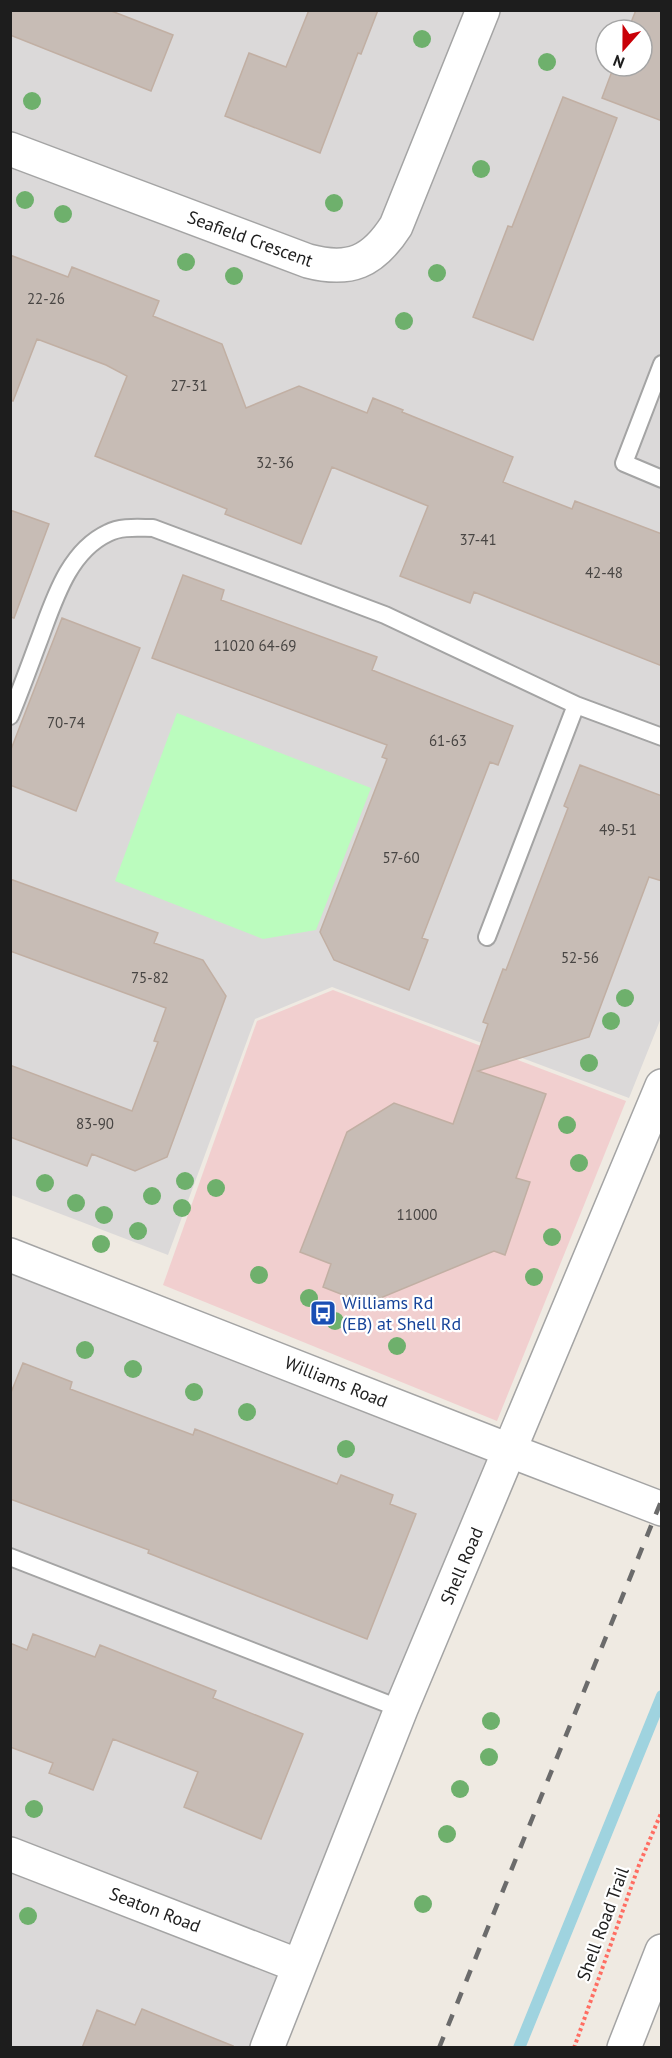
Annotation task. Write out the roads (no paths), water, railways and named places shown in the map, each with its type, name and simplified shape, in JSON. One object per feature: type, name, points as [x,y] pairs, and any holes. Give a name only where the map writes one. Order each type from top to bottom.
[{"type":"street","name":"Seafield Crescent","points":[[10,149],[308,261],[325,266],[341,267],[358,263],[385,243],[396,226],[483,10]]},
{"type":"street","name":"Shell Road","points":[[267,2048],[401,1709],[511,1452],[662,1086]]},
{"type":"street","name":"Williams Road","points":[[10,1255],[662,1509]]},
{"type":"street","name":"Seaton Road","points":[[10,1854],[299,1966]]},
{"type":"street","points":[[624,2048],[662,1951]]},
{"type":"lane","points":[[662,364],[624,463],[662,479]]},
{"type":"lane","points":[[10,716],[52,606],[74,565],[89,546],[109,532],[133,527],[153,528],[173,534],[385,615],[576,705],[662,737]]},
{"type":"lane","points":[[487,936],[576,705]]},
{"type":"lane","points":[[10,1557],[401,1709]]},
{"type":"waterway","points":[[519,2048],[662,1696]]},
{"type":"railway","points":[[439,2048],[662,1499]]},
{"type":"place","name":"Williams Rd (EB) at Shell Rd","points":[[323,1313]]}]
